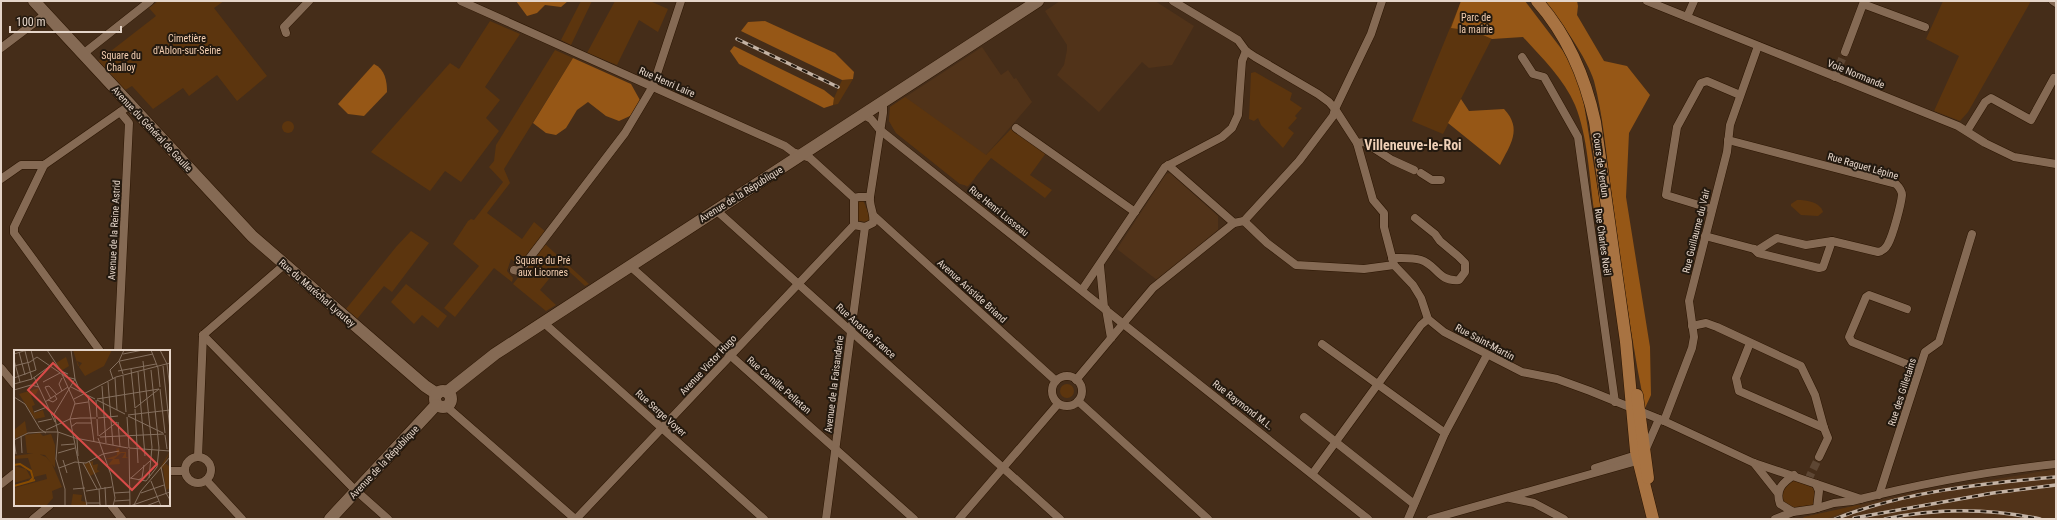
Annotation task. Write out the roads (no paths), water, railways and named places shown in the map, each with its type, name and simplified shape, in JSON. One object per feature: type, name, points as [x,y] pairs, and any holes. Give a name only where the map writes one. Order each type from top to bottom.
[{"type":"main road","name":"Avenue du Général de Gaulle","points":[[34,1],[83,54],[125,109],[204,186]]},
{"type":"main road","name":"Avenue de la République","points":[[330,519],[442,399],[495,354],[1038,1]]},
{"type":"main road","name":"Cours de Verdun","points":[[1537,1],[1548,13],[1576,58],[1589,92],[1595,122],[1636,410],[1637,456],[1653,519]]},
{"type":"main road","name":"Rue du Maréchal Lyautey","points":[[204,186],[252,236],[284,265],[442,399]]},
{"type":"main road","name":"Cours de Verdun","points":[[1637,456],[1647,470],[1653,519]]},
{"type":"street","points":[[83,54],[150,1]]},
{"type":"street","points":[[286,33],[284,30],[286,24],[304,8],[309,1]]},
{"type":"street","name":"Rue Henri Laire","points":[[461,1],[653,86],[813,160],[854,198]]},
{"type":"street","points":[[514,270],[518,271],[522,268],[625,133],[653,86],[681,1]]},
{"type":"street","points":[[1173,1],[1238,40],[1246,51],[1318,94],[1329,102],[1335,109],[1357,143],[1374,200],[1384,213],[1384,227],[1393,262],[1413,285],[1421,298],[1428,320],[1421,325],[1313,474]]},
{"type":"street","points":[[1076,380],[1153,288],[1234,223],[1244,221],[1299,161],[1333,116],[1371,34],[1382,1]]},
{"type":"street","name":"Voie Normande","points":[[1647,1],[1958,126],[1985,143],[2014,157],[2056,164]]},
{"type":"street","points":[[1687,17],[1694,1]]},
{"type":"street","points":[[1845,52],[1864,4],[1925,27]]},
{"type":"street","points":[[1,48],[46,14]]},
{"type":"street","name":"Rue Guillaume du Vair","points":[[1637,456],[1661,420],[1692,348],[1694,337],[1689,301],[1727,152],[1728,140],[1740,94],[1758,46]]},
{"type":"street","points":[[1082,290],[1100,266],[1168,165],[1222,137],[1232,128],[1238,115],[1242,61],[1246,51]]},
{"type":"street","name":"Rue Charles Noël","points":[[1522,57],[1533,74],[1544,77],[1578,137],[1615,402]]},
{"type":"street","points":[[1835,77],[1839,66]]},
{"type":"street","points":[[1967,131],[1985,102],[1991,98],[2031,120],[2055,78]]},
{"type":"street","points":[[1712,209],[1666,195],[1677,127],[1701,83],[1707,81],[1740,94]]},
{"type":"street","points":[[870,197],[854,198],[854,225],[866,228],[873,223],[874,216],[870,204],[870,197],[883,101]]},
{"type":"street","points":[[99,350],[14,233],[14,228],[44,165],[125,109]]},
{"type":"street","name":"Avenue de la Reine Astrid","points":[[118,350],[129,123],[125,109]]},
{"type":"street","points":[[862,114],[872,119],[880,130]]},
{"type":"street","points":[[1016,128],[1135,212]]},
{"type":"street","name":"Rue Henri Lusseau","points":[[880,130],[1105,308]]},
{"type":"street","name":"Rue Raguet Lépine","points":[[1728,140],[1896,184],[1902,194],[1889,243],[1882,251],[1874,252],[1832,241],[1806,245],[1777,238],[1758,250],[1754,249]]},
{"type":"street","points":[[1357,143],[1364,142],[1392,160],[1432,180],[1441,180]]},
{"type":"street","points":[[1,179],[21,165],[44,165]]},
{"type":"street","points":[[1168,165],[1234,223]]},
{"type":"street","name":"Rue Anatole France","points":[[716,210],[1060,519]]},
{"type":"street","name":"Avenue Aristide Briand","points":[[874,216],[1056,381]]},
{"type":"street","points":[[1244,221],[1267,243],[1296,265],[1364,268],[1393,262],[1420,259],[1427,262],[1447,280],[1459,280],[1465,272],[1464,263],[1440,241],[1435,234],[1414,218]]},
{"type":"street","name":"Avenue Victor Hugo","points":[[575,519],[854,225]]},
{"type":"street","name":"Avenue de la Faisanderie","points":[[826,519],[866,228]]},
{"type":"street","name":"Rue des Gilletains","points":[[1879,495],[1925,352],[1935,347],[1939,342],[1972,234]]},
{"type":"street","points":[[1705,236],[1754,249],[1758,253],[1819,268],[1824,267],[1832,241]]},
{"type":"street","points":[[198,457],[203,335],[284,265]]},
{"type":"street","name":"Rue Camille Pelletan","points":[[630,266],[914,519]]},
{"type":"street","points":[[1100,266],[1105,308],[1111,338]]},
{"type":"street","points":[[1907,309],[1869,295],[1866,297],[1849,337],[1852,342],[1919,369]]},
{"type":"street","name":"Rue Raymond M.L.","points":[[1105,308],[1368,519]]},
{"type":"street","name":"Rue Saint-Martin","points":[[1428,320],[1444,332],[1487,355],[1530,375],[1557,380],[1661,420],[1754,463],[1794,475]]},
{"type":"street","name":"Rue Serge Voyer","points":[[544,322],[764,519]]},
{"type":"street","points":[[1692,326],[1706,323],[1801,366],[1815,395],[1828,438],[1819,457]]},
{"type":"street","points":[[203,335],[357,491],[388,519]]},
{"type":"street","points":[[1750,343],[1736,378],[1739,391],[1824,428]]},
{"type":"street","points":[[1322,344],[1444,433]]},
{"type":"street","points":[[1408,519],[1444,433],[1487,355]]},
{"type":"street","points":[[1,368],[14,384]]},
{"type":"street","points":[[1064,377],[1076,380],[1081,389],[1078,401],[1070,406],[1058,404],[1052,393],[1056,381],[1064,377]]},
{"type":"street","points":[[442,399],[575,519]]},
{"type":"street","points":[[1078,401],[1208,519]]},
{"type":"street","points":[[959,519],[1058,404]]},
{"type":"street","points":[[1304,417],[1414,504]]},
{"type":"street","points":[[1431,519],[1507,498],[1637,456]]},
{"type":"street","points":[[198,457],[207,461],[210,465],[210,475],[202,483],[193,483],[188,480],[184,471],[188,461],[198,457]]},
{"type":"street","name":"Rue Saint-Martin","points":[[1754,463],[1777,492]]},
{"type":"street","points":[[1775,519],[1793,512],[1818,508],[1834,503],[1861,499],[2013,468],[2056,464]]},
{"type":"street","points":[[170,471],[184,471]]},
{"type":"street","points":[[1,484],[14,474]]},
{"type":"street","points":[[1793,512],[1780,504],[1777,492],[1783,483],[1794,475],[1861,499]]},
{"type":"street","points":[[206,480],[242,519]]},
{"type":"street","points":[[1816,484],[1819,492],[1818,508]]},
{"type":"street","points":[[1534,503],[1537,488]]},
{"type":"street","points":[[1507,498],[1534,503],[1562,518]]},
{"type":"street","points":[[33,519],[49,506]]},
{"type":"street","points":[[112,506],[122,519]]},
{"type":"tunnel","points":[[1839,66],[1845,52]]},
{"type":"tunnel","points":[[1808,480],[1819,457]]},
{"type":"railway","points":[[737,39],[838,87]]},
{"type":"railway","points":[[1835,519],[1915,495],[2001,482],[2056,477]]},
{"type":"railway","points":[[1854,518],[1993,493],[2056,485]]},
{"type":"railway","points":[[1885,519],[1904,515],[1943,511],[1982,511],[2021,515],[2040,519]]},
{"type":"district","name":"Villeneuve-le-Roi","points":[[1413,145]]},
{"type":"park label","name":"Parc de la mairie","points":[[1476,22]]},
{"type":"park label","name":"Cimetière d'Ablon-sur-Seine","points":[[187,44]]},
{"type":"park label","name":"Square du Challoy","points":[[121,60]]},
{"type":"park label","name":"Square du Pré aux Licornes","points":[[543,266]]}]
